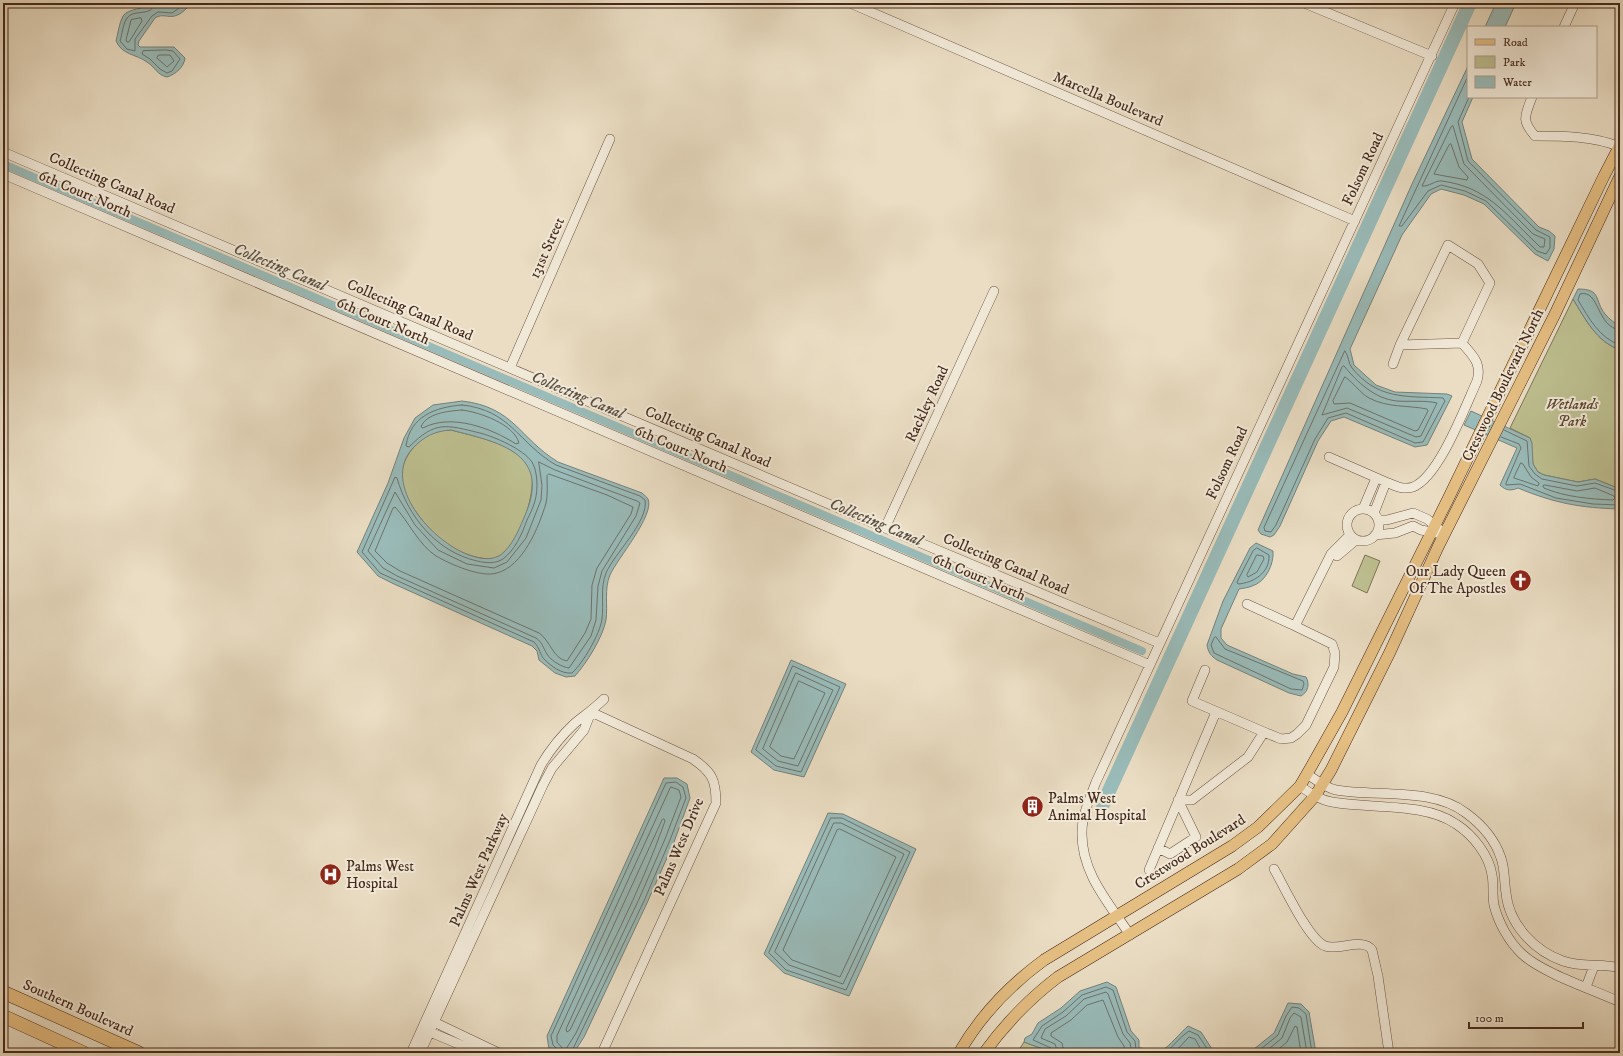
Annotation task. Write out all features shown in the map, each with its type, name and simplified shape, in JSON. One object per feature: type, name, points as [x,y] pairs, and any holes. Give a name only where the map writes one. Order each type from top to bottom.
[{"type":"highway","name":"Southern Boulevard","points":[[3,992],[139,1053]]},
{"type":"highway","points":[[3,1016],[84,1053]]},
{"type":"main road","name":"Crestwood Boulevard North","points":[[1448,499],[1604,176],[1620,146]]},
{"type":"main road","name":"Crestwood Boulevard North","points":[[1322,783],[1350,733],[1445,534],[1555,314],[1620,176]]},
{"type":"main road","name":"Crestwood Boulevard","points":[[959,1053],[984,1016],[1024,975],[1044,960],[1232,846],[1258,827],[1300,786],[1342,712],[1448,499]]},
{"type":"main road","points":[[984,1053],[997,1034],[1038,992],[1058,977],[1238,869],[1272,844],[1315,796],[1322,783]]},
{"type":"street","name":"Marcella Boulevard","points":[[850,3],[1354,221]]},
{"type":"street","points":[[1304,3],[1432,56]]},
{"type":"street","name":"Folsom Road","points":[[1130,935],[1088,870],[1083,850],[1082,831],[1086,809],[1096,782],[1159,643],[1432,56],[1455,3]]},
{"type":"street","points":[[1564,26],[1574,3]]},
{"type":"street","points":[[1532,98],[1526,113],[1526,126],[1535,136],[1567,136],[1609,142],[1620,146]]},
{"type":"street","name":"131st Street","points":[[510,368],[610,139]]},
{"type":"street","name":"Collecting Canal Road","points":[[3,152],[885,528],[1159,643]]},
{"type":"street","name":"6th Court North","points":[[3,174],[1150,665]]},
{"type":"street","points":[[1393,364],[1400,345],[1448,245],[1478,264],[1490,283],[1462,343]]},
{"type":"street","name":"Rackley Road","points":[[885,528],[994,291]]},
{"type":"street","points":[[1329,457],[1400,488],[1412,487],[1424,481],[1440,458],[1477,381],[1479,371],[1474,356],[1462,343],[1400,345]]},
{"type":"street","points":[[1351,535],[1367,541],[1375,535],[1378,530],[1371,513],[1381,480]]},
{"type":"street","points":[[1351,535],[1347,520],[1353,512],[1371,513],[1388,520],[1413,513],[1427,519],[1433,529]]},
{"type":"street","points":[[1375,535],[1395,533],[1413,526],[1433,529],[1445,534]]},
{"type":"street","points":[[1295,626],[1328,563],[1331,554],[1351,535]]},
{"type":"street","points":[[1206,670],[1192,701],[1281,739],[1297,734],[1306,725],[1334,667],[1335,654],[1332,644],[1247,604]]},
{"type":"street","name":"Palms West Parkway","points":[[411,1053],[541,765],[550,751],[575,723],[591,712],[604,699]]},
{"type":"street","name":"Palms West Parkway","points":[[420,1053],[543,785],[552,768],[584,730],[591,712]]},
{"type":"street","name":"Palms West Drive","points":[[591,712],[693,759],[705,767],[712,776],[716,788],[716,803],[602,1053]]},
{"type":"street","points":[[1149,870],[1216,712]]},
{"type":"street","points":[[1178,800],[1192,800],[1248,757],[1264,732]]},
{"type":"street","points":[[1307,774],[1335,790],[1431,798],[1452,805],[1464,812],[1476,821],[1495,843],[1501,858],[1508,902],[1517,924],[1532,944],[1563,961],[1580,966],[1610,966],[1620,968]]},
{"type":"street","points":[[1300,786],[1315,796],[1331,802],[1428,812],[1446,818],[1456,824],[1470,836],[1483,851],[1489,863],[1492,875],[1494,903],[1497,915],[1517,948],[1523,955],[1540,965],[1620,1002]]},
{"type":"street","points":[[1158,848],[1170,854],[1196,837],[1178,800]]},
{"type":"street","points":[[1274,869],[1315,939],[1332,948],[1362,944],[1370,947],[1372,950],[1378,976],[1389,1053]]},
{"type":"street","points":[[1586,987],[1594,966]]},
{"type":"street","points":[[434,1022],[499,1053]]},
{"type":"street","points":[[430,1032],[480,1053]]},
{"type":"green space","name":"Wetlands Park","points":[[1573,299],[1592,329],[1604,341],[1620,350],[1620,489],[1595,479],[1578,482],[1544,475],[1538,472],[1533,464],[1530,438],[1510,428]]},
{"type":"green space","points":[[451,430],[492,441],[512,450],[528,464],[532,473],[532,486],[529,502],[518,534],[509,547],[500,556],[491,559],[479,558],[466,554],[443,542],[430,530],[416,512],[405,494],[401,477],[402,470],[404,462],[412,449],[429,434],[436,431]]},
{"type":"green space","points":[[1365,555],[1380,561],[1367,593],[1352,586]]},
{"type":"green space","points":[[1024,1042],[1054,1053],[1017,1053]]},
{"type":"water","points":[[152,3],[187,3],[187,8],[177,15],[159,16],[155,18],[139,41],[138,45],[140,47],[174,47],[185,58],[179,70],[167,77],[158,73],[143,59],[126,52],[116,41],[120,22],[125,13],[145,7]]},
{"type":"water","points":[[1496,3],[1516,3],[1505,26],[1485,26]]},
{"type":"water","points":[[1467,68],[1467,98],[1473,98],[1462,122],[1472,159],[1539,227],[1549,231],[1555,236],[1554,249],[1548,261],[1535,254],[1484,204],[1464,195],[1441,189],[1431,194],[1402,235],[1350,349],[1354,365],[1376,385],[1395,392],[1447,394],[1452,396],[1427,445],[1415,447],[1344,417],[1331,421],[1318,441],[1280,526],[1274,535],[1270,537],[1261,534],[1258,530],[1412,184]]},
{"type":"water","points":[[1578,289],[1591,291],[1594,293],[1605,314],[1620,327],[1620,350],[1604,341],[1587,322],[1573,299]]},
{"type":"water","points":[[462,401],[479,404],[493,410],[515,425],[545,453],[558,462],[642,493],[648,499],[649,506],[641,526],[608,580],[606,620],[598,642],[584,665],[575,676],[566,677],[555,673],[539,660],[537,651],[532,646],[378,576],[357,552],[388,483],[404,438],[415,418],[433,405]],"holes":[[[451,430],[486,439],[502,445],[515,453],[525,463],[531,476],[532,492],[526,513],[517,534],[504,552],[489,559],[470,556],[450,545],[430,529],[414,509],[404,487],[403,466],[414,447],[426,437],[435,433]]]},
{"type":"water","points":[[1471,411],[1530,438],[1532,443],[1533,464],[1538,472],[1544,475],[1578,482],[1595,479],[1620,489],[1620,509],[1568,504],[1518,488],[1511,490],[1504,488],[1500,485],[1517,448],[1464,425]]},
{"type":"water","points":[[1256,543],[1273,551],[1270,567],[1265,577],[1257,584],[1239,589],[1221,629],[1221,638],[1227,645],[1293,674],[1306,677],[1308,688],[1301,696],[1289,693],[1217,660],[1210,654],[1207,647],[1223,601],[1250,548]]},
{"type":"water","points":[[791,660],[846,684],[804,777],[774,770],[751,752]]},
{"type":"water","points":[[664,778],[677,778],[687,784],[690,798],[674,842],[584,1037],[575,1051],[558,1053],[549,1049],[547,1036]]},
{"type":"water","points":[[828,813],[843,814],[916,849],[849,996],[784,973],[764,954]]},
{"type":"water","points":[[1107,982],[1116,987],[1131,1031],[1139,1040],[1139,1048],[1157,1051],[1162,1050],[1188,1026],[1201,1032],[1212,1049],[1218,1053],[1054,1053],[1024,1042],[1025,1038],[1032,1034],[1038,1023],[1061,1008],[1080,991]]},
{"type":"water","points":[[1288,1003],[1301,1004],[1309,1012],[1316,1053],[1249,1053],[1274,1033]]},
{"type":"waterway","points":[[1103,804],[1470,3]]},
{"type":"waterway","name":"Collecting Canal","points":[[3,164],[1142,651]]},
{"type":"place","name":"Our Lady Queen Of The Apostles","points":[[1521,580]]},
{"type":"place","name":"Palms West Animal Hospital","points":[[1032,807]]},
{"type":"place","name":"Palms West Hospital","points":[[331,875]]}]
